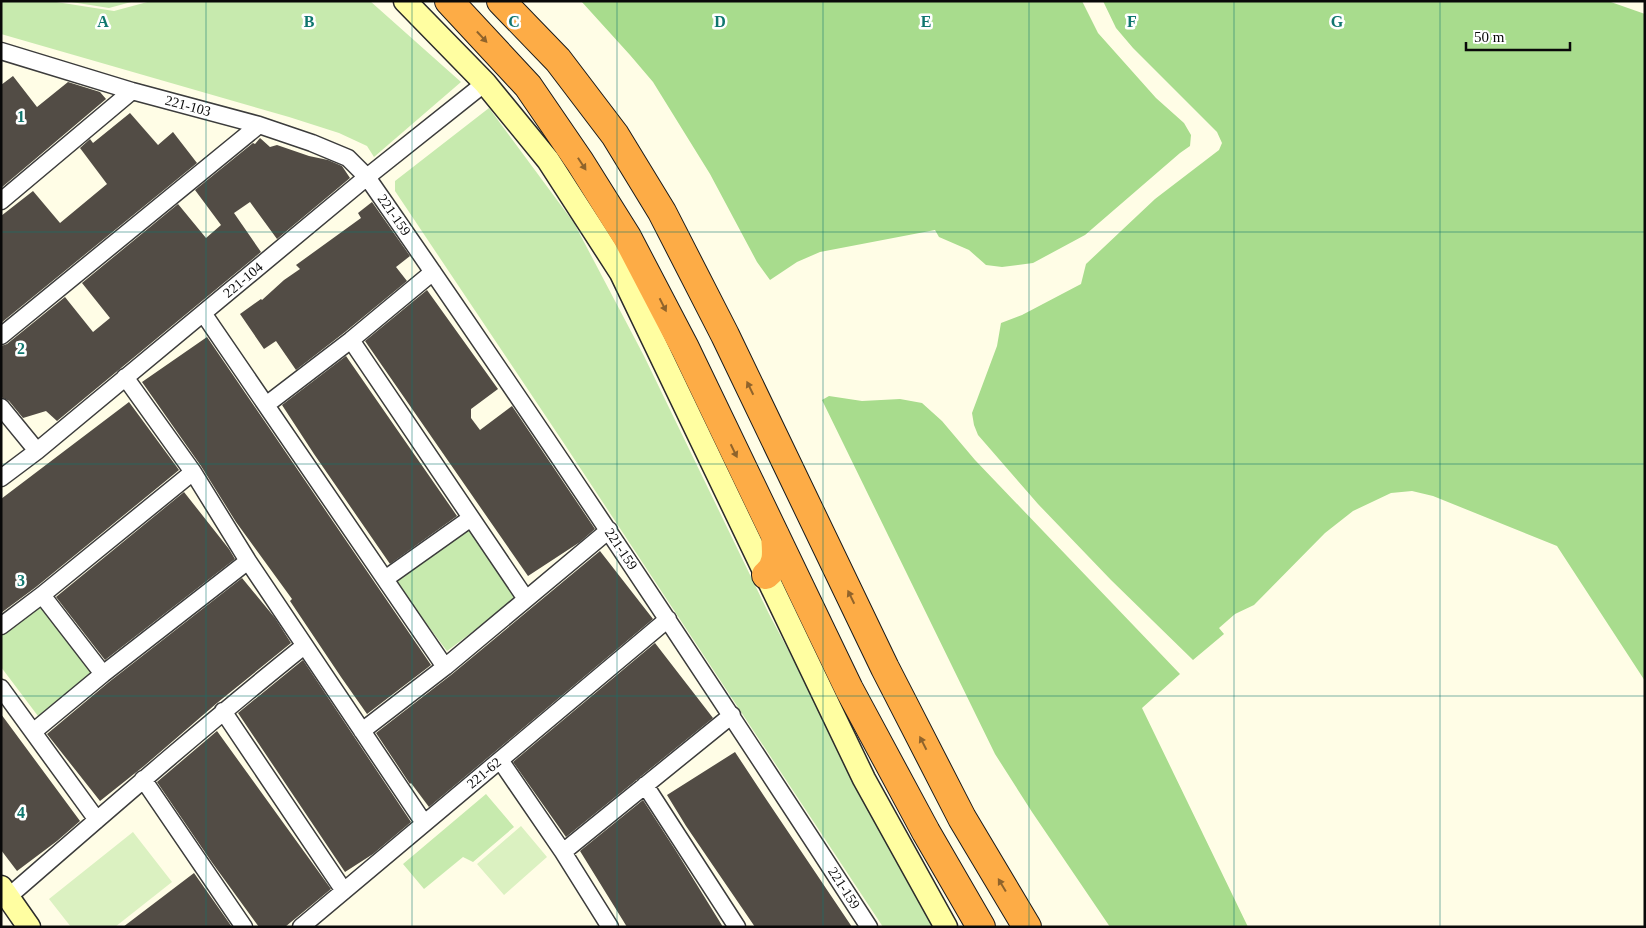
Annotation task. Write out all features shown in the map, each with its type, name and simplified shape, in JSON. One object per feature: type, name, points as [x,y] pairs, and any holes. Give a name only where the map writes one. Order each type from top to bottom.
[{"type":"highway","points":[[448,1],[528,86],[627,237],[685,348],[849,689],[926,832],[981,927]]},
{"type":"highway","points":[[501,1],[558,60],[595,108],[615,135],[662,212],[725,334],[885,668],[962,818],[1027,927]]},
{"type":"highway","points":[[552,121],[571,136],[585,135],[595,125],[597,118],[595,108]]},
{"type":"highway","points":[[609,207],[608,188],[616,178],[629,175],[635,176],[646,186]]},
{"type":"highway","points":[[766,575],[775,564],[775,535]]},
{"type":"main road","points":[[405,1],[485,82],[548,160],[621,273],[864,779],[946,927]]},
{"type":"main road","points":[[5,892],[29,927]]},
{"type":"street","points":[[1,66],[8,53]]},
{"type":"street","name":"221-103","points":[[8,53],[132,91],[259,125],[312,143],[348,158],[367,177]]},
{"type":"street","name":"221-104","points":[[1,478],[485,82]]},
{"type":"street","points":[[1,201],[132,91]]},
{"type":"street","points":[[1,336],[259,125]]},
{"type":"street","name":"221-159","points":[[367,177],[434,272],[609,530],[732,715],[869,927]]},
{"type":"street","points":[[266,405],[351,340],[434,272]]},
{"type":"street","points":[[203,313],[445,667]]},
{"type":"street","points":[[351,340],[526,599]]},
{"type":"street","points":[[126,377],[193,472],[248,561],[424,823]]},
{"type":"street","points":[[1,407],[36,451]]},
{"type":"street","points":[[1,626],[193,472]]},
{"type":"street","points":[[385,579],[471,518]]},
{"type":"street","points":[[362,731],[445,667],[609,530]]},
{"type":"street","points":[[33,732],[103,674],[248,561]]},
{"type":"street","points":[[42,595],[103,674]]},
{"type":"street","name":"221-62","points":[[301,927],[668,619]]},
{"type":"street","points":[[5,892],[97,820],[143,778],[304,646]]},
{"type":"street","points":[[1,688],[97,820]]},
{"type":"street","points":[[223,711],[344,891]]},
{"type":"street","points":[[563,852],[732,715]]},
{"type":"street","points":[[500,760],[563,852],[610,927]]},
{"type":"street","points":[[143,778],[244,927]]},
{"type":"street","points":[[645,785],[737,927]]},
{"type":"green space","points":[[1,1],[50,1],[114,11],[151,1],[370,1],[461,82],[374,157],[367,146],[339,133],[1,34]]},
{"type":"green space","points":[[65,1],[135,1],[109,8]]},
{"type":"green space","points":[[581,1],[1082,1],[1098,33],[1156,98],[1184,123],[1191,135],[1190,146],[1085,235],[1033,263],[1002,267],[986,265],[969,250],[939,237],[935,230],[820,252],[797,262],[770,280],[757,262],[710,174],[653,82]]},
{"type":"green space","points":[[1103,1],[1608,1],[1645,14],[1645,681],[1557,546],[1433,496],[1412,491],[1391,493],[1353,511],[1325,533],[1254,605],[1235,614],[1219,628],[1224,634],[1193,660],[1111,580],[1038,504],[978,435],[972,413],[997,346],[1001,323],[1022,315],[1081,284],[1086,264],[1155,199],[1219,150],[1222,143],[1217,132],[1133,48],[1116,28]]},
{"type":"green space","points":[[489,108],[574,223],[644,356],[769,614],[936,927],[883,927],[395,191],[395,181]]},
{"type":"green space","points":[[829,396],[862,401],[900,399],[922,403],[942,421],[975,460],[1180,674],[1142,708],[1248,927],[1110,927],[995,754],[822,400]]},
{"type":"green space","points":[[467,528],[519,597],[447,651],[395,582]]},
{"type":"green space","points":[[40,605],[93,675],[38,716],[1,667],[1,633]]},
{"type":"green space","points":[[486,794],[514,827],[473,862],[463,857],[424,889],[403,864]]},
{"type":"green space","points":[[521,826],[547,857],[504,895],[477,864]]},
{"type":"green space","points":[[133,832],[172,882],[115,927],[71,927],[49,899]]},
{"type":"building","points":[[13,76],[37,107],[68,82],[100,92],[106,99],[1,188],[1,85]]},
{"type":"building","points":[[130,113],[158,145],[173,132],[197,163],[1,323],[1,216],[33,191],[60,223],[107,184],[80,148],[90,139],[93,143]]},
{"type":"building","points":[[260,138],[270,147],[277,145],[342,166],[350,178],[277,239],[250,202],[234,213],[261,252],[57,421],[46,411],[23,418],[9,401],[1,397],[1,346],[7,344],[65,297],[93,332],[110,318],[82,283],[178,204],[206,238],[221,225],[195,190],[253,143],[255,144]]},
{"type":"building","points":[[372,202],[410,256],[396,267],[407,281],[296,370],[276,341],[264,349],[240,314],[262,300],[284,280],[300,269],[296,265],[361,218],[358,213]]},
{"type":"building","points":[[427,290],[498,389],[471,409],[471,418],[480,430],[512,406],[595,529],[580,542],[528,576],[365,341]]},
{"type":"building","points":[[207,337],[431,665],[367,714],[290,601],[292,599],[236,522],[201,466],[142,382]]},
{"type":"building","points":[[346,356],[457,516],[390,564],[282,405]]},
{"type":"building","points":[[129,402],[179,470],[36,587],[1,613],[1,499]]},
{"type":"building","points":[[184,492],[235,559],[105,660],[56,597]]},
{"type":"building","points":[[600,551],[653,619],[429,807],[410,784],[376,733],[451,675]]},
{"type":"building","points":[[242,578],[275,618],[291,643],[100,801],[47,734],[109,682]]},
{"type":"building","points":[[655,643],[713,718],[566,837],[513,762]]},
{"type":"building","points":[[303,660],[411,822],[373,854],[345,872],[238,713]]},
{"type":"building","points":[[1,714],[80,821],[17,871],[1,850]]},
{"type":"building","points":[[217,731],[331,889],[285,927],[259,927],[157,782]]},
{"type":"building","points":[[735,752],[852,927],[755,927],[686,826],[667,795]]},
{"type":"building","points":[[643,800],[723,927],[627,927],[580,851]]},
{"type":"building","points":[[194,873],[232,927],[123,927]]}]
